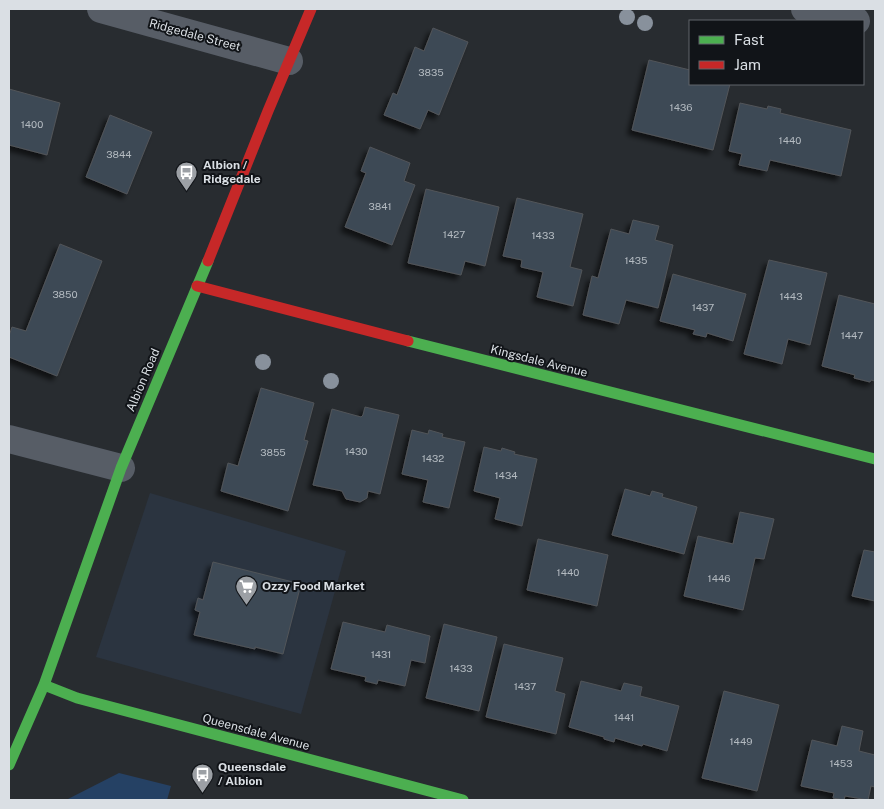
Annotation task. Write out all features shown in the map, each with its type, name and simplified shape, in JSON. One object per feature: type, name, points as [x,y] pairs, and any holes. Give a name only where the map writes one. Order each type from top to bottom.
[{"type":"street","name":"Ridgedale Street","points":[[101,9],[289,61]]},
{"type":"street","name":"Albion Road","points":[[9,765],[44,685],[121,468],[311,9]]},
{"type":"street","points":[[806,9],[852,20]]},
{"type":"street","name":"Kingsdale Avenue","points":[[197,286],[255,303],[875,459]]},
{"type":"street","points":[[9,439],[121,468]]},
{"type":"street","name":"Queensdale Avenue","points":[[44,685],[76,698],[463,800]]},
{"type":"shaded area","points":[[150,493],[346,551],[301,714],[96,657]]},
{"type":"shaded area","points":[[119,773],[171,786],[167,800],[66,800]]},
{"type":"building","points":[[433,28],[468,42],[439,115],[428,110],[420,129],[384,115],[393,93],[397,95],[415,47],[424,51]]},
{"type":"building","points":[[649,60],[689,70],[689,85],[730,85],[713,150],[632,130]]},
{"type":"building","points":[[9,89],[60,103],[47,155],[9,145]]},
{"type":"building","points":[[740,103],[767,109],[768,106],[781,109],[780,113],[851,130],[841,176],[770,160],[767,171],[739,165],[742,154],[729,151]]},
{"type":"building","points":[[110,115],[152,132],[127,194],[86,177]]},
{"type":"building","points":[[370,147],[410,163],[404,181],[415,185],[392,245],[345,227],[366,173],[361,171]]},
{"type":"building","points":[[426,189],[499,207],[485,266],[465,261],[461,275],[408,263]]},
{"type":"building","points":[[517,198],[583,214],[570,267],[582,270],[573,306],[537,297],[543,272],[521,267],[522,260],[503,256]]},
{"type":"building","points":[[633,220],[659,226],[655,240],[673,245],[658,308],[626,300],[619,324],[583,315],[592,276],[598,278],[611,229],[629,234]]},
{"type":"building","points":[[60,244],[102,261],[57,376],[9,357],[9,336],[12,327],[26,331]]},
{"type":"building","points":[[769,260],[827,273],[810,345],[788,339],[782,364],[744,354]]},
{"type":"building","points":[[673,274],[746,294],[733,341],[707,333],[706,337],[693,334],[695,330],[660,321]]},
{"type":"building","points":[[839,295],[875,304],[875,381],[871,380],[870,382],[854,378],[855,375],[822,366]]},
{"type":"building","points":[[261,388],[314,403],[304,440],[308,441],[288,511],[221,491],[228,463],[238,466]]},
{"type":"building","points":[[365,407],[399,415],[380,494],[368,491],[367,498],[360,502],[346,499],[342,491],[313,485],[332,409],[361,417]]},
{"type":"building","points":[[412,430],[428,434],[429,430],[443,434],[442,437],[465,442],[449,508],[423,502],[428,480],[402,474]]},
{"type":"building","points":[[484,447],[501,451],[502,448],[515,452],[514,454],[537,459],[522,526],[495,519],[500,498],[474,491]]},
{"type":"building","points":[[625,489],[650,496],[652,491],[663,494],[662,497],[697,507],[684,554],[612,535]]},
{"type":"building","points":[[740,512],[774,519],[764,559],[755,558],[743,610],[684,596],[698,536],[733,544]]},
{"type":"building","points":[[538,539],[608,555],[597,606],[527,590]]},
{"type":"building","points":[[864,550],[875,552],[875,601],[852,596]]},
{"type":"building","name":"Ozzy Food Market","points":[[213,562],[301,584],[283,654],[194,635],[200,612],[195,610],[198,598],[203,600]]},
{"type":"building","points":[[343,622],[385,632],[387,625],[430,636],[425,663],[411,660],[405,686],[378,680],[377,684],[365,681],[366,677],[331,669]]},
{"type":"building","points":[[444,624],[497,637],[479,711],[426,698]]},
{"type":"building","points":[[504,644],[563,658],[555,691],[565,694],[556,734],[486,717]]},
{"type":"building","points":[[581,681],[621,691],[624,683],[642,687],[640,696],[679,706],[667,751],[615,738],[614,742],[604,739],[604,737],[569,727]]},
{"type":"building","points":[[724,691],[779,705],[757,791],[702,778]]},
{"type":"building","points":[[842,726],[863,731],[859,751],[875,755],[875,787],[871,786],[868,800],[845,796],[844,800],[833,798],[834,793],[801,786],[812,740],[837,746]]},
{"type":"traffic: fast","points":[[9,765],[44,685],[121,468],[208,261]]},
{"type":"traffic: fast","points":[[408,341],[875,459]]},
{"type":"traffic: fast","points":[[44,685],[77,698],[463,800]]},
{"type":"traffic: jam","points":[[208,261],[311,9]]},
{"type":"traffic: jam","points":[[197,286],[408,341]]},
{"type":"place","name":"Albion / Ridgedale","points":[[187,191]]},
{"type":"place","name":"Ozzy Food Market","points":[[246,605]]},
{"type":"place","name":"Queensdale / Albion","points":[[202,793]]}]
